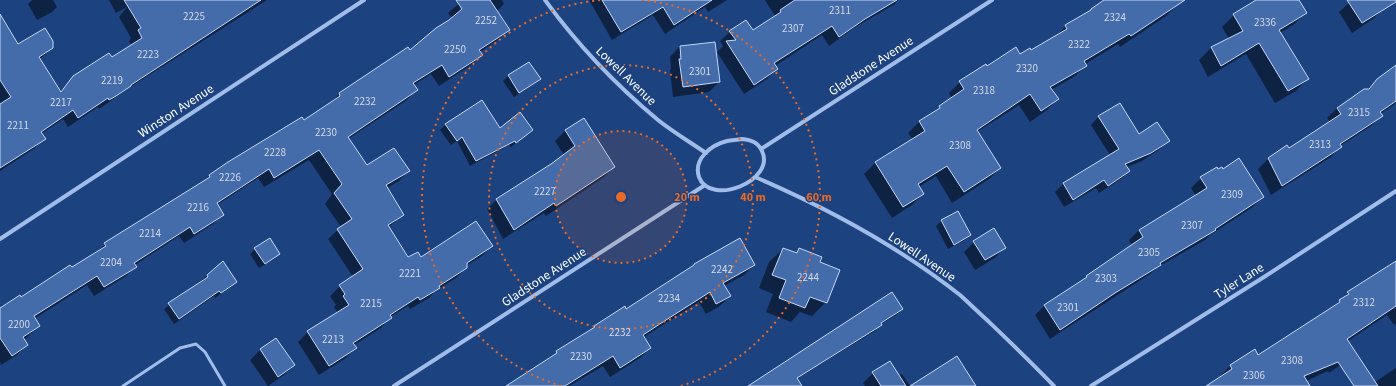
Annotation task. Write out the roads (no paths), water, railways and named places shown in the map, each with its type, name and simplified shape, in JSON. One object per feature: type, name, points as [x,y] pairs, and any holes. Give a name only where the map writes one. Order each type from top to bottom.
[{"type":"street","name":"Winston Avenue","points":[[0,239],[364,0]]},
{"type":"street","name":"Lowell Avenue","points":[[545,0],[607,73],[658,121],[706,153]]},
{"type":"street","name":"Gladstone Avenue","points":[[761,149],[992,0]]},
{"type":"street","points":[[742,139],[752,140],[761,149],[764,163],[759,174],[744,185],[730,190],[716,191],[706,187],[700,179],[698,171],[699,163],[703,155],[716,146],[728,141],[742,139]]},
{"type":"street","name":"Lowell Avenue","points":[[755,177],[784,189],[866,232],[922,267],[961,296],[1025,356],[1054,386]]},
{"type":"street","name":"Gladstone Avenue","points":[[394,386],[705,185]]},
{"type":"street","name":"Tyler Lane","points":[[1091,386],[1264,277],[1396,191]]},
{"type":"lane","points":[[123,386],[180,348],[196,344],[205,352],[225,386]]}]
